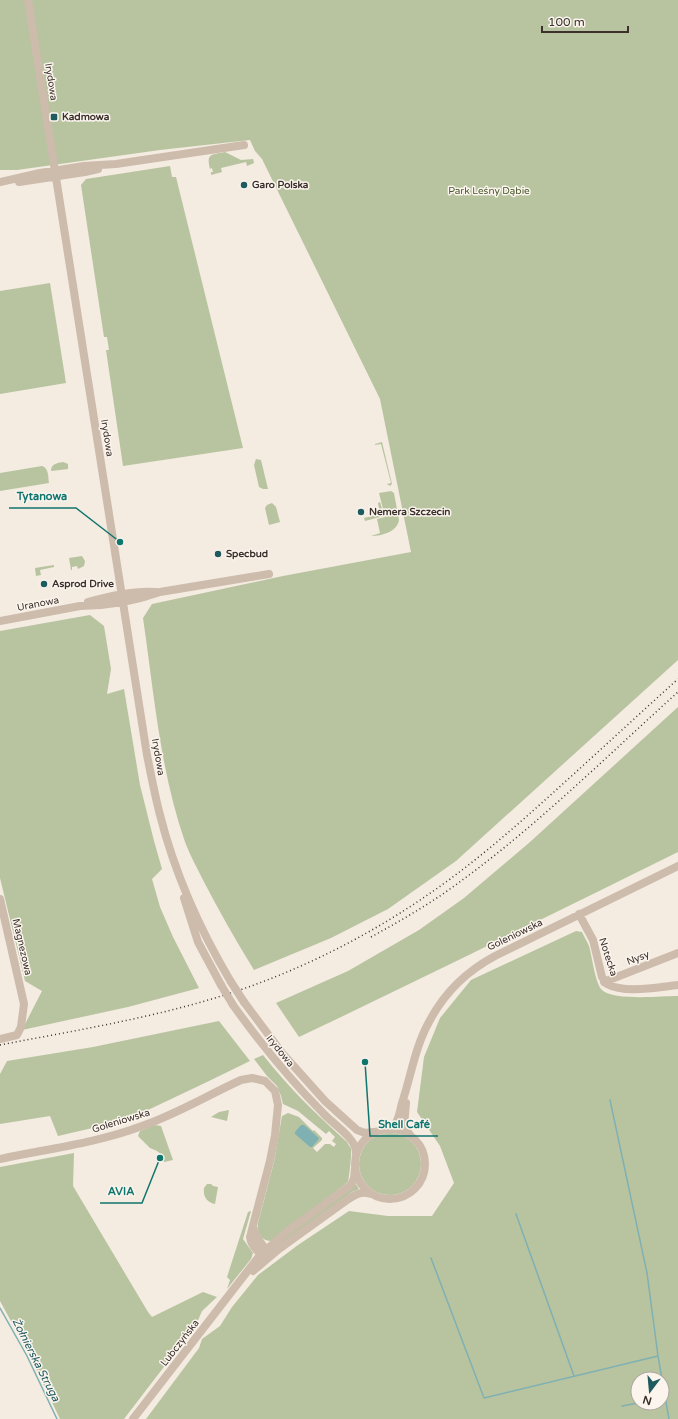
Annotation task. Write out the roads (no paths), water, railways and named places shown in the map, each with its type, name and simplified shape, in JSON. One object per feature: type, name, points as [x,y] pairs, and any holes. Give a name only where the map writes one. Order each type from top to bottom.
[{"type":"street","name":"Irydowa","points":[[28,0],[147,755],[155,797],[165,833],[198,942],[221,985],[233,1005],[288,1077],[354,1142],[356,1158]]},
{"type":"street","points":[[56,174],[84,166],[116,164],[244,145]]},
{"type":"street","points":[[59,194],[65,182],[71,176],[116,164]]},
{"type":"street","points":[[0,183],[26,176],[76,174]]},
{"type":"street","points":[[126,620],[134,604],[143,598],[160,592],[269,574]]},
{"type":"street","points":[[123,598],[145,591],[160,592]]},
{"type":"street","points":[[123,598],[143,598]]},
{"type":"street","name":"Uranowa","points":[[0,621],[80,606],[89,602],[123,598]]},
{"type":"street","name":"Goleniowska","points":[[380,1130],[391,1126],[396,1120],[421,1039],[428,1022],[439,1005],[458,983],[486,961],[678,866]]},
{"type":"street","name":"Irydowa","points":[[179,876],[208,940],[231,982],[282,1053],[325,1101],[357,1130],[365,1133],[380,1130]]},
{"type":"street","name":"Magnezowa","points":[[0,899],[24,1000],[20,1031],[17,1035],[0,1039]]},
{"type":"street","name":"Notecka","points":[[579,914],[592,940],[604,982],[609,985],[627,988],[678,985]]},
{"type":"street","name":"Nysy","points":[[604,982],[678,953]]},
{"type":"street","name":"Goleniowska","points":[[410,1134],[406,1130],[404,1122],[412,1072]]},
{"type":"street","name":"Goleniowska","points":[[0,1159],[94,1140],[133,1130],[175,1112],[241,1080],[252,1078],[266,1081],[275,1091],[278,1105],[275,1136],[270,1161],[253,1227],[265,1254]]},
{"type":"street","points":[[396,1129],[410,1134],[420,1146],[424,1157],[424,1168],[421,1179],[416,1188],[399,1198],[385,1198],[374,1195],[365,1189],[361,1184],[356,1168],[356,1158],[362,1142],[380,1130],[396,1129]]},
{"type":"street","name":"Lubczyńska","points":[[133,1419],[243,1279],[265,1254],[289,1230],[347,1188],[353,1181],[356,1168]]},
{"type":"street","name":"Lubczyńska","points":[[265,1254],[354,1196],[363,1192],[374,1195]]},
{"type":"water","points":[[301,1125],[304,1125],[319,1138],[312,1147],[310,1147],[295,1134]]},
{"type":"waterway","points":[[610,1100],[647,1273],[661,1371]]},
{"type":"waterway","points":[[516,1214],[574,1376]]},
{"type":"waterway","points":[[431,1258],[484,1398],[658,1356]]},
{"type":"waterway","name":"Żołnierska Struga","points":[[0,1308],[27,1356],[57,1419]]},
{"type":"waterway","points":[[622,1406],[630,1404]]},
{"type":"waterway","points":[[668,1411],[669,1419]]},
{"type":"railway","points":[[0,1045],[99,1026],[165,1012],[198,1003],[262,982],[347,944],[407,909],[476,859],[540,805],[678,679]]},
{"type":"railway","points":[[371,937],[439,896],[490,859],[545,813],[678,692]]},
{"type":"place","name":"Kadmowa","points":[[54,117]]},
{"type":"place","name":"Garo Polska","points":[[244,185]]},
{"type":"place","name":"Nemera Szczecin","points":[[361,512]]},
{"type":"place","name":"Tytanowa","points":[[120,542]]},
{"type":"place","name":"Specbud","points":[[218,554]]},
{"type":"place","name":"Asprod Drive","points":[[44,584]]},
{"type":"place","name":"Shell Café","points":[[365,1062]]},
{"type":"place","name":"AVIA","points":[[160,1158]]},
{"type":"park label","name":"Park Leśny Dąbie","points":[[489,191]]}]
